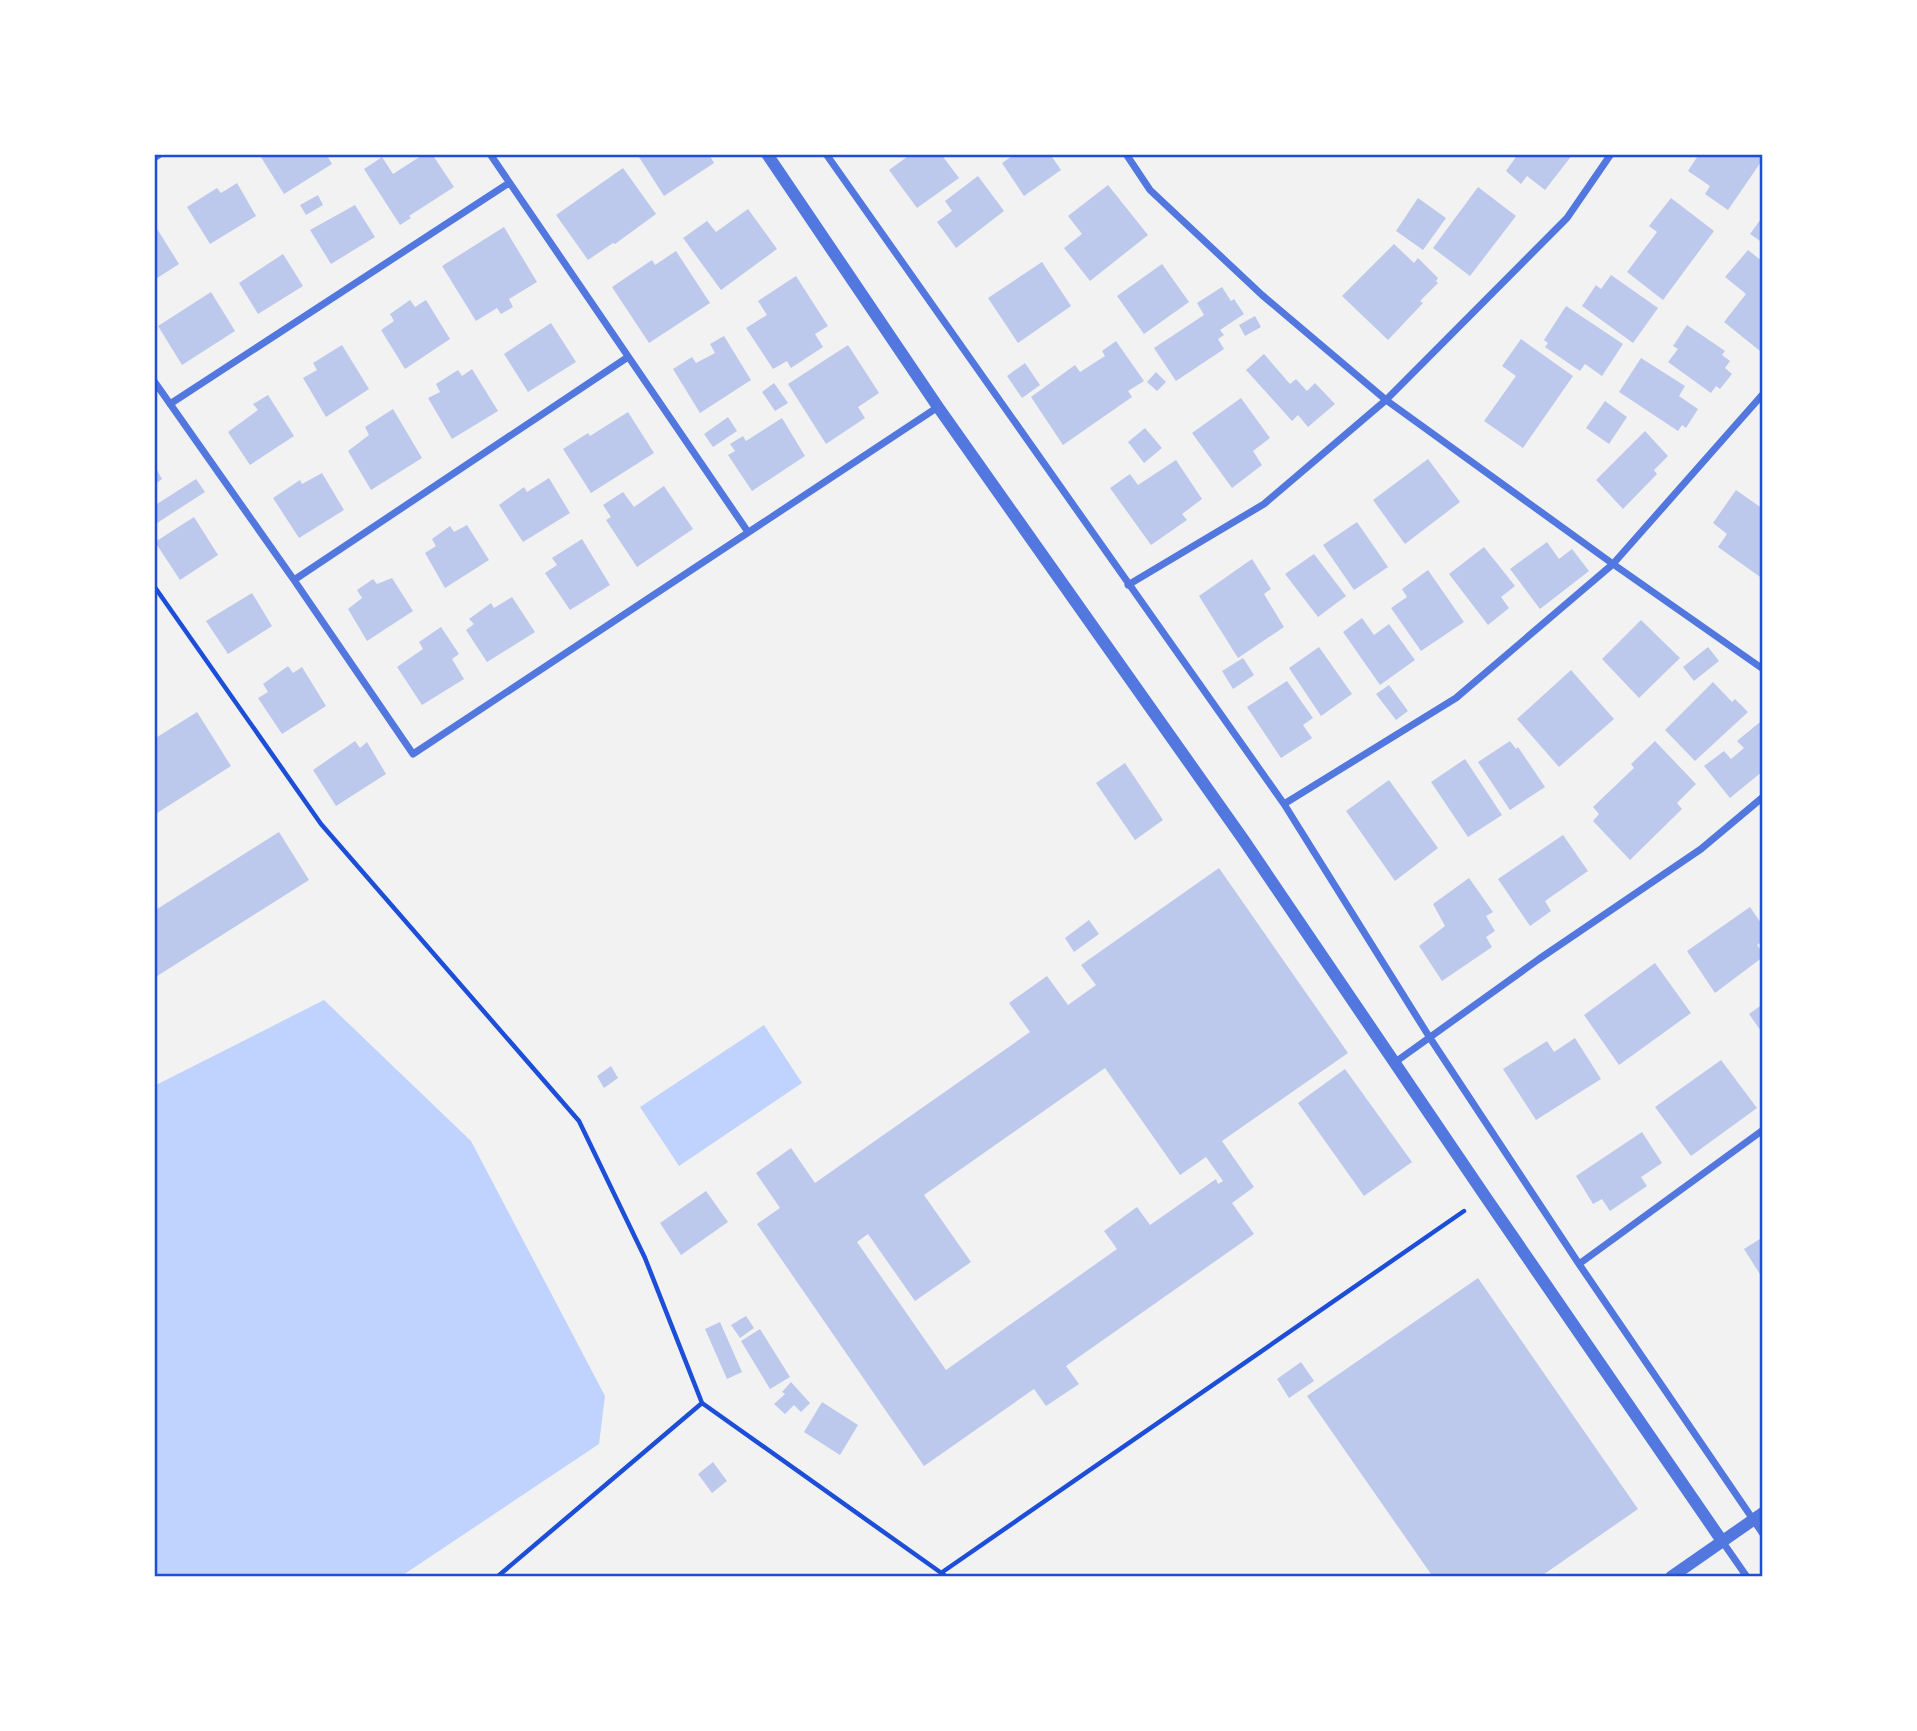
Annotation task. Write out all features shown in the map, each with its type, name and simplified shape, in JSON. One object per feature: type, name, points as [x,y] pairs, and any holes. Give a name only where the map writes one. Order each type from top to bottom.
[{"type":"street","points":[[154,158],[160,154]]},
{"type":"street","points":[[490,154],[748,532]]},
{"type":"street","points":[[767,154],[938,407],[1235,828],[1747,1577]]},
{"type":"street","points":[[826,154],[1284,804],[1430,1038],[1579,1264],[1758,1517],[1763,1534]]},
{"type":"street","points":[[1126,154],[1150,190],[1262,295],[1386,400],[1763,669]]},
{"type":"street","points":[[1128,585],[1264,504],[1386,400],[1567,218],[1611,154]]},
{"type":"street","points":[[170,404],[509,183]]},
{"type":"street","points":[[294,580],[628,356]]},
{"type":"street","points":[[154,381],[413,754],[938,407]]},
{"type":"street","points":[[1284,804],[1456,698],[1613,564],[1763,394]]},
{"type":"street","points":[[1394,1063],[1539,959],[1701,849],[1763,797]]},
{"type":"street","points":[[1579,1264],[1763,1130]]},
{"type":"street","points":[[1671,1577],[1758,1517]]},
{"type":"path","points":[[154,586],[321,824],[579,1121],[645,1258],[702,1404],[947,1577]]},
{"type":"path","points":[[941,1573],[1485,1196]]},
{"type":"path","points":[[497,1577],[702,1404]]},
{"type":"water","points":[[324,1000],[471,1141],[605,1396],[599,1444],[400,1577],[154,1577],[154,1086]]},
{"type":"water","points":[[764,1025],[802,1083],[679,1166],[640,1107]]},
{"type":"building","points":[[259,154],[326,154],[332,164],[284,194]]},
{"type":"building","points":[[424,154],[432,154],[454,187],[409,216],[411,218],[400,225],[364,169],[382,157],[393,174]]},
{"type":"building","points":[[637,154],[709,154],[714,163],[664,196]]},
{"type":"building","points":[[911,154],[941,154],[959,178],[917,208],[889,170]]},
{"type":"building","points":[[1015,154],[1050,154],[1061,170],[1024,196],[1002,163]]},
{"type":"building","points":[[1518,154],[1573,154],[1545,190],[1527,176],[1521,184],[1506,171]]},
{"type":"building","points":[[1699,154],[1763,154],[1763,159],[1728,210],[1705,194],[1710,186],[1688,171]]},
{"type":"building","points":[[623,168],[656,214],[588,260],[556,215]]},
{"type":"building","points":[[978,176],[1004,211],[956,248],[937,222],[952,211],[945,201]]},
{"type":"building","points":[[237,183],[256,216],[210,244],[187,207],[217,188],[221,193]]},
{"type":"building","points":[[1108,185],[1148,235],[1090,281],[1064,248],[1082,234],[1068,216]]},
{"type":"building","points":[[1478,187],[1516,216],[1470,276],[1433,248]]},
{"type":"building","points":[[318,195],[323,205],[306,215],[300,205]]},
{"type":"building","points":[[1418,198],[1446,218],[1423,250],[1396,231]]},
{"type":"building","points":[[1671,198],[1714,231],[1663,300],[1627,272],[1657,232],[1649,226]]},
{"type":"building","points":[[355,205],[375,237],[331,264],[310,230]]},
{"type":"building","points":[[748,209],[777,249],[721,290],[683,238],[707,221],[716,232]]},
{"type":"building","points":[[1763,216],[1763,243],[1750,234]]},
{"type":"building","points":[[154,224],[179,264],[154,280]]},
{"type":"building","points":[[504,227],[537,282],[509,299],[513,307],[501,314],[497,308],[476,321],[442,266]]},
{"type":"building","points":[[1394,244],[1414,263],[1418,258],[1438,278],[1438,283],[1388,340],[1342,296]]},
{"type":"building","points":[[1748,250],[1763,262],[1763,347],[1760,351],[1724,322],[1746,294],[1725,277]]},
{"type":"building","points":[[676,251],[710,303],[649,343],[612,287],[652,260],[655,265]]},
{"type":"building","points":[[283,254],[303,286],[258,314],[239,283]]},
{"type":"building","points":[[1042,262],[1071,306],[1018,343],[988,298]]},
{"type":"building","points":[[1162,264],[1189,302],[1144,334],[1117,296]]},
{"type":"building","points":[[1611,275],[1658,308],[1633,343],[1582,306],[1596,285],[1601,289]]},
{"type":"building","points":[[796,276],[828,326],[815,334],[823,347],[791,368],[787,361],[773,369],[746,328],[767,315],[758,301]]},
{"type":"building","points":[[1222,287],[1244,314],[1220,330],[1224,335],[1218,339],[1224,349],[1176,381],[1154,348],[1204,315],[1197,303]]},
{"type":"building","points":[[211,292],[235,331],[182,365],[158,326]]},
{"type":"building","points":[[410,300],[415,307],[426,300],[450,339],[405,369],[381,330],[394,321],[390,314]]},
{"type":"building","points":[[1566,306],[1623,344],[1602,376],[1585,364],[1580,371],[1545,347],[1548,343],[1544,340]]},
{"type":"building","points":[[1255,316],[1261,327],[1245,336],[1239,325]]},
{"type":"building","points":[[551,323],[576,362],[528,392],[504,354]]},
{"type":"building","points":[[1687,325],[1725,351],[1722,355],[1730,361],[1725,368],[1732,374],[1720,389],[1716,386],[1711,393],[1668,362],[1678,349],[1673,346]]},
{"type":"building","points":[[724,336],[751,380],[700,413],[673,369],[692,357],[696,363],[715,353],[710,344]]},
{"type":"building","points":[[1521,339],[1573,376],[1523,448],[1484,421],[1516,376],[1502,366]]},
{"type":"building","points":[[1116,341],[1144,381],[1128,391],[1132,397],[1063,445],[1031,397],[1075,365],[1080,372],[1105,356],[1102,351]]},
{"type":"building","points":[[342,345],[369,389],[326,417],[303,378],[317,370],[313,363]]},
{"type":"building","points":[[848,345],[879,393],[858,407],[865,418],[826,444],[788,384]]},
{"type":"building","points":[[1264,354],[1290,384],[1296,379],[1307,391],[1315,383],[1335,404],[1308,427],[1298,415],[1292,421],[1246,370]]},
{"type":"building","points":[[1641,358],[1685,386],[1679,396],[1698,409],[1686,428],[1682,425],[1678,431],[1619,392]]},
{"type":"building","points":[[1025,363],[1040,385],[1022,398],[1007,376]]},
{"type":"building","points":[[472,369],[498,411],[452,439],[428,398],[440,392],[436,384],[458,370],[462,376]]},
{"type":"building","points":[[1156,372],[1166,382],[1157,391],[1147,382]]},
{"type":"building","points":[[774,383],[788,403],[775,411],[762,392]]},
{"type":"building","points":[[268,395],[294,436],[250,465],[228,432],[258,410],[253,404]]},
{"type":"building","points":[[1241,398],[1270,438],[1253,451],[1262,465],[1232,488],[1192,433]]},
{"type":"building","points":[[1605,401],[1627,417],[1609,444],[1586,428]]},
{"type":"building","points":[[393,409],[422,458],[371,490],[348,451],[369,435],[365,427]]},
{"type":"building","points":[[628,412],[654,453],[591,493],[563,449]]},
{"type":"building","points":[[728,417],[737,431],[713,447],[704,434]]},
{"type":"building","points":[[782,418],[805,456],[752,491],[728,455],[735,451],[730,444],[743,436],[746,441]]},
{"type":"building","points":[[1145,428],[1162,448],[1144,463],[1128,442]]},
{"type":"building","points":[[1645,431],[1668,456],[1654,470],[1657,474],[1623,509],[1596,480]]},
{"type":"building","points":[[1428,459],[1460,502],[1405,544],[1373,500]]},
{"type":"building","points":[[1176,460],[1202,499],[1182,514],[1187,520],[1151,545],[1110,488],[1130,474],[1138,485]]},
{"type":"building","points":[[154,465],[162,479],[154,485]]},
{"type":"building","points":[[322,473],[344,510],[299,538],[273,498],[300,480],[302,484]]},
{"type":"building","points":[[549,478],[570,513],[523,542],[499,505],[524,487],[527,492]]},
{"type":"building","points":[[196,479],[205,492],[154,525],[154,506]]},
{"type":"building","points":[[664,486],[693,529],[637,567],[606,520],[611,517],[603,505],[623,492],[634,507]]},
{"type":"building","points":[[1736,490],[1763,509],[1763,579],[1718,547],[1727,534],[1713,523]]},
{"type":"building","points":[[194,517],[218,555],[180,580],[155,542]]},
{"type":"building","points":[[1357,522],[1388,567],[1354,590],[1323,545]]},
{"type":"building","points":[[467,525],[489,560],[445,588],[425,553],[436,546],[432,539],[450,526],[454,532]]},
{"type":"building","points":[[582,539],[610,585],[570,610],[545,573],[557,565],[552,558]]},
{"type":"building","points":[[1547,542],[1559,559],[1572,549],[1589,571],[1540,609],[1510,569]]},
{"type":"building","points":[[1484,547],[1515,586],[1501,597],[1509,608],[1488,625],[1449,574]]},
{"type":"building","points":[[1314,554],[1346,596],[1318,617],[1285,574]]},
{"type":"building","points":[[1252,559],[1271,589],[1264,594],[1284,627],[1238,658],[1199,596]]},
{"type":"building","points":[[1428,570],[1464,622],[1421,651],[1391,608],[1407,597],[1402,589]]},
{"type":"building","points":[[392,578],[413,611],[367,641],[348,609],[362,598],[357,590],[373,579],[377,584]]},
{"type":"building","points":[[252,593],[272,626],[228,654],[206,621]]},
{"type":"building","points":[[512,597],[535,632],[487,662],[466,630],[474,624],[469,619],[491,603],[494,608]]},
{"type":"building","points":[[1362,618],[1374,635],[1389,624],[1415,660],[1380,685],[1343,632]]},
{"type":"building","points":[[1641,620],[1680,658],[1639,698],[1602,659]]},
{"type":"building","points":[[441,627],[459,654],[452,659],[464,679],[422,705],[397,667],[423,649],[419,642]]},
{"type":"building","points":[[1319,647],[1352,694],[1321,716],[1289,668]]},
{"type":"building","points":[[1708,647],[1719,661],[1694,681],[1683,667]]},
{"type":"building","points":[[1243,658],[1254,675],[1233,689],[1222,671]]},
{"type":"building","points":[[288,666],[293,673],[302,667],[326,706],[282,734],[258,698],[268,692],[263,684]]},
{"type":"building","points":[[1571,670],[1614,719],[1559,767],[1517,719]]},
{"type":"building","points":[[1287,681],[1313,718],[1303,725],[1312,738],[1281,758],[1247,707]]},
{"type":"building","points":[[1713,682],[1732,702],[1735,699],[1748,712],[1695,761],[1665,730]]},
{"type":"building","points":[[1389,685],[1408,711],[1396,720],[1376,694]]},
{"type":"building","points":[[197,712],[231,766],[154,815],[154,739]]},
{"type":"building","points":[[1760,722],[1763,726],[1763,771],[1730,798],[1704,766],[1724,751],[1731,759],[1744,748],[1737,741]]},
{"type":"building","points":[[355,741],[360,748],[367,742],[386,774],[336,806],[313,770]]},
{"type":"building","points":[[1510,741],[1516,749],[1518,747],[1545,787],[1510,810],[1478,762]]},
{"type":"building","points":[[1655,741],[1696,784],[1677,803],[1682,809],[1630,860],[1593,821],[1599,814],[1593,807],[1634,768],[1631,764]]},
{"type":"building","points":[[1465,759],[1502,815],[1468,837],[1431,782]]},
{"type":"building","points":[[1125,763],[1163,820],[1135,840],[1096,783]]},
{"type":"building","points":[[1389,780],[1438,848],[1395,881],[1346,811]]},
{"type":"building","points":[[279,832],[309,880],[154,978],[154,911]]},
{"type":"building","points":[[1563,835],[1588,871],[1545,901],[1551,911],[1530,926],[1498,879]]},
{"type":"building","points":[[1219,868],[1348,1053],[1222,1141],[1254,1187],[1232,1203],[1254,1234],[1066,1366],[1079,1384],[1046,1406],[1034,1389],[924,1466],[757,1224],[780,1208],[756,1173],[791,1148],[815,1183],[1030,1032],[1009,1003],[1047,976],[1068,1005],[1096,985],[1081,965]],"holes":[[[1105,1068],[1180,1175],[1206,1157],[1223,1181],[1218,1184],[1216,1179],[1150,1225],[1137,1207],[1104,1231],[1117,1249],[946,1370],[857,1242],[868,1234],[915,1301],[971,1262],[924,1195]]]},
{"type":"building","points":[[1469,878],[1493,912],[1486,916],[1495,931],[1486,937],[1492,947],[1442,981],[1419,946],[1445,926],[1433,904]]},
{"type":"building","points":[[1750,907],[1763,926],[1763,941],[1757,945],[1763,957],[1715,993],[1687,951]]},
{"type":"building","points":[[1089,920],[1099,934],[1074,952],[1065,938]]},
{"type":"building","points":[[1655,963],[1691,1013],[1619,1065],[1584,1015]]},
{"type":"building","points":[[1763,1004],[1763,1034],[1749,1014]]},
{"type":"building","points":[[1575,1038],[1601,1079],[1536,1120],[1503,1069],[1547,1041],[1554,1052]]},
{"type":"building","points":[[1721,1060],[1757,1108],[1691,1156],[1655,1107]]},
{"type":"building","points":[[611,1066],[618,1078],[604,1088],[597,1076]]},
{"type":"building","points":[[1345,1069],[1412,1162],[1364,1196],[1298,1103]]},
{"type":"building","points":[[1642,1132],[1662,1163],[1641,1177],[1647,1186],[1610,1211],[1602,1199],[1593,1204],[1576,1176]]},
{"type":"building","points":[[706,1191],[728,1222],[681,1255],[660,1223]]},
{"type":"building","points":[[1763,1237],[1763,1279],[1744,1249]]},
{"type":"building","points":[[1478,1278],[1638,1509],[1540,1577],[1433,1577],[1307,1396]]},
{"type":"building","points":[[746,1316],[754,1328],[740,1338],[731,1325]]},
{"type":"building","points":[[720,1322],[742,1372],[727,1379],[705,1329]]},
{"type":"building","points":[[760,1329],[790,1377],[770,1389],[741,1341]]},
{"type":"building","points":[[1301,1362],[1314,1381],[1289,1398],[1277,1379]]},
{"type":"building","points":[[791,1382],[810,1403],[801,1412],[794,1405],[785,1414],[774,1404],[785,1394],[782,1392]]},
{"type":"building","points":[[822,1402],[858,1425],[840,1455],[804,1432]]},
{"type":"building","points":[[713,1462],[727,1481],[712,1493],[698,1474]]}]
